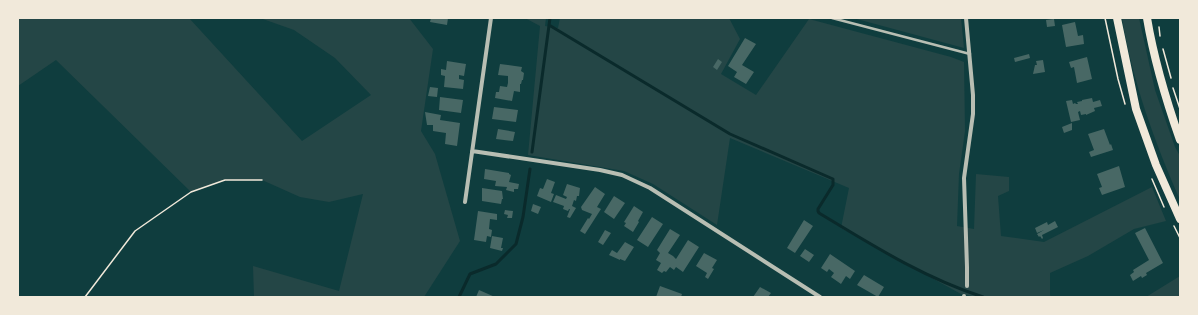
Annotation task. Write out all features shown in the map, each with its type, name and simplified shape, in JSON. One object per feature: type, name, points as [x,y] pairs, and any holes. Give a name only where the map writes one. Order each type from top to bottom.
[{"type":"main road","points":[[1117,18],[1136,109],[1156,165],[1180,219]]},
{"type":"main road","points":[[1147,18],[1163,89],[1180,140]]},
{"type":"street","points":[[465,202],[491,18]]},
{"type":"street","points":[[966,18],[974,95],[963,190],[967,267],[966,286]]},
{"type":"street","points":[[472,151],[600,170],[622,175],[650,188],[820,297]]},
{"type":"lane","points":[[832,18],[970,54]]},
{"type":"path","points":[[1158,23],[1171,81]]},
{"type":"path","points":[[1172,85],[1180,109]]},
{"type":"path","points":[[85,297],[135,231],[191,192],[225,180],[262,180]]},
{"type":"shaded area","points":[[18,18],[189,18],[302,141],[371,95],[335,58],[294,30],[260,18],[409,18],[433,49],[421,131],[435,154],[460,241],[424,297],[254,297],[253,266],[339,291],[363,194],[329,202],[300,197],[262,180],[225,180],[191,192],[56,60],[18,86]]},
{"type":"shaded area","points":[[525,18],[546,18],[545,26],[558,28],[560,18],[729,18],[740,39],[721,74],[756,95],[809,19],[951,57],[964,62],[965,131],[959,174],[957,226],[974,229],[976,174],[1009,177],[1009,191],[998,196],[1001,236],[1044,242],[1152,187],[1166,221],[1134,229],[1088,256],[1050,273],[1051,297],[978,297],[961,294],[841,228],[849,188],[730,138],[717,225],[653,184],[624,171],[528,155],[540,26]]},
{"type":"shaded area","points":[[853,18],[961,18],[964,48]]},
{"type":"shaded area","points":[[1122,18],[1139,18],[1155,90],[1175,147],[1180,156],[1180,200],[1145,111],[1132,65]]},
{"type":"shaded area","points":[[1180,276],[1180,297],[1146,297]]},
{"type":"building","points":[[431,18],[448,18],[447,25],[430,22]]},
{"type":"building","points":[[1054,19],[1055,26],[1047,27],[1046,20]]},
{"type":"building","points":[[1075,22],[1078,36],[1083,35],[1084,44],[1066,47],[1062,25]]},
{"type":"building","points":[[745,38],[756,44],[742,65],[754,72],[746,84],[734,77],[737,72],[728,66]]},
{"type":"building","points":[[1029,54],[1030,58],[1015,62],[1014,58]]},
{"type":"building","points":[[1087,57],[1092,79],[1077,83],[1074,67],[1071,68],[1069,62]]},
{"type":"building","points":[[718,59],[722,62],[717,70],[713,67]]},
{"type":"building","points":[[1043,60],[1045,72],[1033,74],[1035,65],[1037,65],[1036,61]]},
{"type":"building","points":[[447,61],[466,64],[464,76],[459,75],[459,79],[464,80],[463,89],[444,87],[445,76],[441,75],[441,69],[446,70]]},
{"type":"building","points":[[500,64],[522,67],[521,71],[524,73],[523,80],[520,84],[520,92],[514,91],[512,101],[495,98],[496,92],[499,92],[500,86],[507,87],[508,83],[508,76],[498,75]]},
{"type":"building","points":[[430,87],[438,88],[437,97],[428,96]]},
{"type":"building","points":[[440,97],[463,100],[461,113],[439,110]]},
{"type":"building","points":[[1092,98],[1093,102],[1100,100],[1102,106],[1094,108],[1095,111],[1086,115],[1081,115],[1080,111],[1078,112],[1080,120],[1071,122],[1066,101],[1072,100],[1073,104],[1078,104],[1077,102]]},
{"type":"building","points":[[494,107],[518,110],[516,122],[492,119]]},
{"type":"building","points":[[425,112],[441,115],[440,120],[460,123],[457,146],[445,144],[446,133],[433,131],[433,125],[427,125]]},
{"type":"building","points":[[1072,123],[1072,130],[1064,133],[1062,127]]},
{"type":"building","points":[[498,129],[515,132],[513,141],[496,139]]},
{"type":"building","points":[[1104,129],[1113,150],[1091,157],[1089,152],[1094,150],[1088,134]]},
{"type":"building","points":[[1119,166],[1125,187],[1102,195],[1099,188],[1102,187],[1097,174]]},
{"type":"building","points":[[485,169],[509,173],[511,175],[509,182],[519,184],[518,189],[514,189],[514,192],[506,190],[507,187],[495,186],[496,181],[484,179]]},
{"type":"building","points":[[547,179],[555,182],[551,193],[554,194],[551,202],[537,196],[540,188],[543,189]]},
{"type":"building","points":[[567,184],[580,188],[579,196],[577,196],[576,201],[574,200],[572,206],[576,208],[570,218],[567,217],[570,209],[568,211],[563,209],[564,206],[553,202],[556,195],[566,199],[567,197],[563,195]]},
{"type":"building","points":[[595,187],[605,194],[597,207],[601,209],[585,234],[580,231],[592,214],[582,210],[581,207]]},
{"type":"building","points":[[482,188],[502,191],[503,199],[501,204],[482,201]]},
{"type":"building","points":[[614,196],[625,203],[614,219],[604,212]]},
{"type":"building","points":[[533,204],[541,207],[538,214],[531,211]]},
{"type":"building","points":[[634,206],[643,212],[633,232],[624,226],[626,223],[624,222]]},
{"type":"building","points":[[505,210],[513,211],[512,218],[507,218],[508,215],[504,214]]},
{"type":"building","points":[[478,211],[497,214],[497,220],[490,219],[489,229],[492,230],[491,237],[487,236],[486,242],[474,240]]},
{"type":"building","points":[[652,217],[663,224],[648,247],[637,240]]},
{"type":"building","points":[[804,220],[813,226],[795,253],[787,248]]},
{"type":"building","points":[[1055,221],[1058,227],[1042,235],[1042,239],[1040,236],[1039,237],[1037,234],[1044,230],[1037,233],[1035,228],[1047,222],[1048,225]]},
{"type":"building","points":[[1145,228],[1163,263],[1146,273],[1147,275],[1142,278],[1141,276],[1133,281],[1130,275],[1134,272],[1133,270],[1149,260],[1135,233]]},
{"type":"building","points":[[670,229],[680,235],[668,253],[676,259],[688,240],[699,247],[683,272],[676,267],[674,270],[670,267],[666,272],[664,271],[662,273],[657,270],[661,263],[656,260],[660,253],[657,250]]},
{"type":"building","points":[[605,230],[611,233],[603,245],[598,242]]},
{"type":"building","points":[[492,236],[503,238],[501,248],[503,248],[502,251],[490,248]]},
{"type":"building","points":[[625,242],[634,247],[625,261],[609,255],[612,250],[617,253]]},
{"type":"building","points":[[805,249],[814,255],[809,262],[800,256]]},
{"type":"building","points":[[704,253],[717,260],[708,279],[705,277],[707,273],[696,266]]},
{"type":"building","points":[[830,254],[855,271],[850,279],[846,276],[841,284],[831,277],[834,273],[829,269],[827,272],[821,268]]},
{"type":"building","points":[[864,275],[884,287],[878,297],[857,285]]},
{"type":"building","points":[[660,286],[682,294],[681,297],[656,297]]},
{"type":"building","points":[[760,287],[771,293],[768,297],[753,297]]},
{"type":"building","points":[[479,290],[495,297],[476,297]]},
{"type":"waterway","points":[[532,152],[550,18]]},
{"type":"waterway","points":[[549,25],[730,134],[833,179],[833,185],[818,209],[819,213],[919,271],[983,297]]},
{"type":"waterway","points":[[459,297],[470,274],[496,264],[516,244],[523,217],[530,169]]}]
